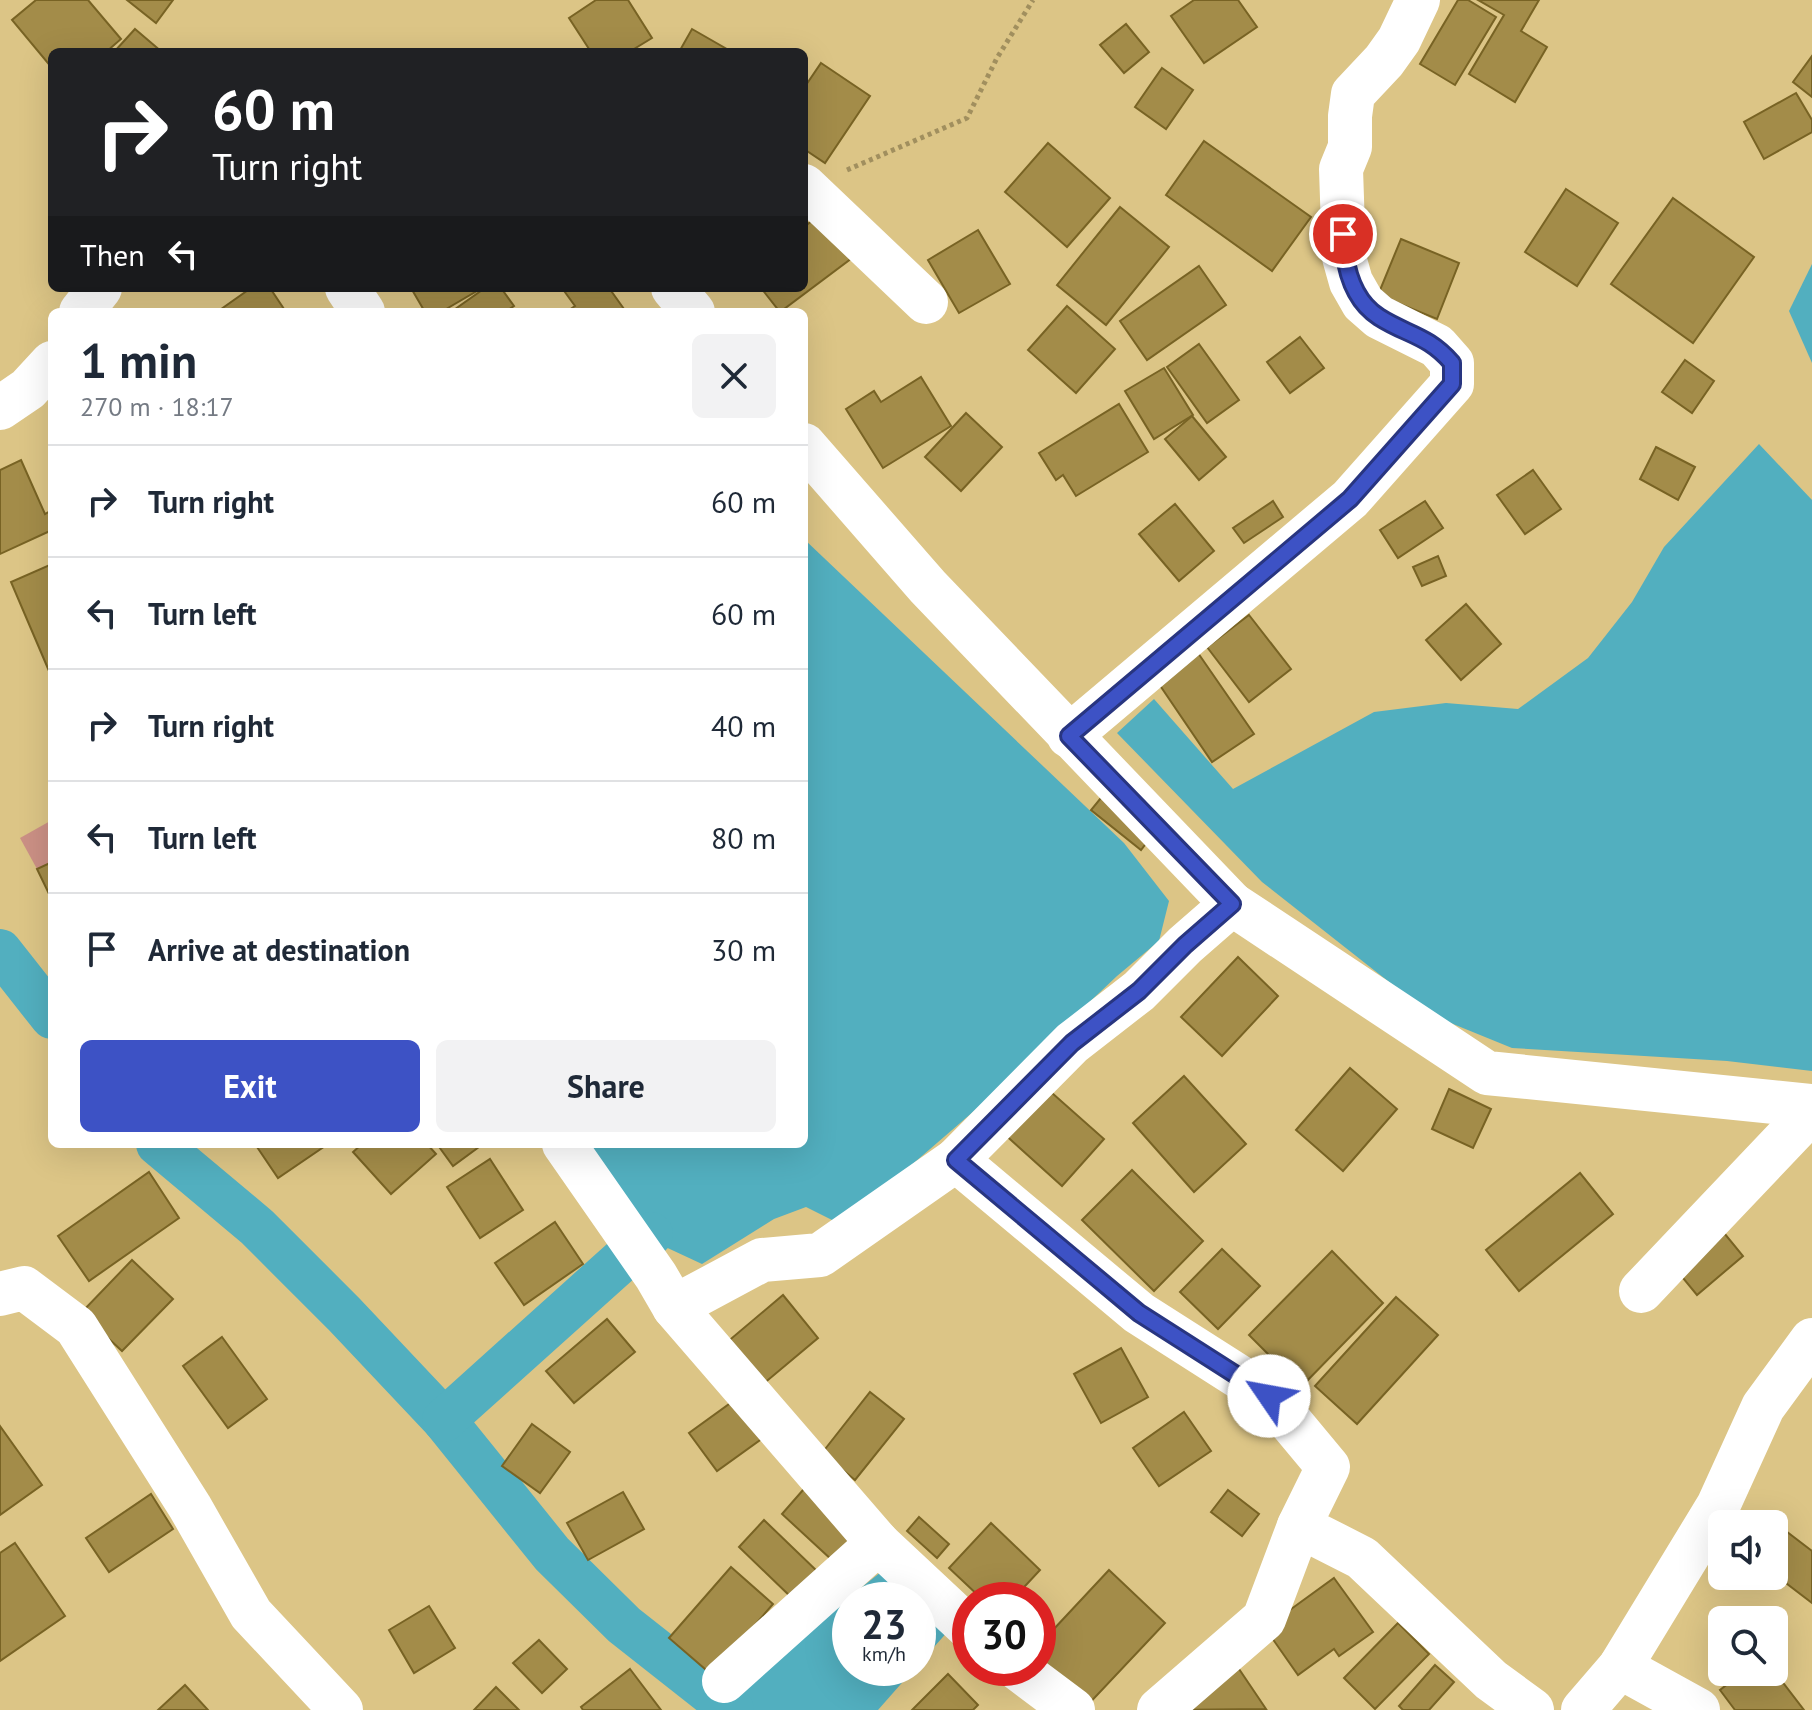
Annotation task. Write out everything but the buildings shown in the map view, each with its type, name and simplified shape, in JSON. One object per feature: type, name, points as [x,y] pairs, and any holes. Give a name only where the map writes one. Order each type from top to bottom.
[{"type":"street","points":[[1069,736],[1350,499],[1452,384],[1452,363],[1437,346],[1379,317],[1363,303],[1351,282],[1344,257],[1341,169],[1350,147],[1353,94],[1399,40],[1418,0]]},
{"type":"street","points":[[808,191],[926,302]]},
{"type":"street","points":[[84,308],[97,292]]},
{"type":"street","points":[[676,292],[690,308]]},
{"type":"street","points":[[0,408],[28,389],[48,370]]},
{"type":"street","points":[[808,450],[928,587],[1232,904],[1487,1073],[1812,1108]]},
{"type":"street","points":[[659,1281],[762,1260],[820,1255],[956,1160],[1072,1043],[1139,991],[1232,904]]},
{"type":"street","points":[[1641,1291],[1812,1108]]},
{"type":"street","points":[[567,1148],[659,1281],[878,1543],[952,1612]]},
{"type":"street","points":[[956,1160],[1139,1313],[1269,1396],[1328,1467],[1299,1526],[1264,1619],[1159,1710]]},
{"type":"street","points":[[0,1294],[24,1288],[76,1327],[190,1507],[251,1614],[341,1710]]},
{"type":"street","points":[[1583,1710],[1620,1667],[1718,1506],[1763,1407],[1812,1340]]},
{"type":"street","points":[[1299,1526],[1362,1558],[1491,1680],[1532,1710]]},
{"type":"street","points":[[724,1681],[878,1543]]},
{"type":"street","points":[[1620,1667],[1698,1710]]},
{"type":"street","points":[[1041,1686],[1073,1710]]},
{"type":"path","points":[[808,185],[967,118],[997,58],[1033,0]]},
{"type":"shaded area","points":[[48,822],[48,864],[37,869],[20,838]]},
{"type":"water","points":[[1812,264],[1812,363],[1789,311]]},
{"type":"water","points":[[1759,444],[1812,500],[1812,1071],[1727,1061],[1512,1048],[1431,1015],[1262,882],[1117,733],[1154,699],[1233,789],[1374,712],[1446,703],[1518,709],[1588,658],[1632,602],[1664,547]]},
{"type":"water","points":[[808,543],[1124,843],[1169,901],[1159,941],[1117,976],[981,1105],[842,1225],[806,1207],[774,1219],[702,1264],[659,1244],[588,1148],[808,1148]]},
{"type":"water","points":[[891,1564],[907,1582],[868,1582]]},
{"type":"water","points":[[832,1611],[832,1686],[899,1686],[878,1710],[751,1710],[730,1692]]},
{"type":"water","points":[[936,1614],[950,1629],[936,1645]]},
{"type":"waterway","points":[[0,951],[48,1012]]},
{"type":"waterway","points":[[163,1148],[257,1227],[344,1314],[444,1420],[552,1554],[624,1625],[732,1710]]},
{"type":"waterway","points":[[444,1420],[651,1234]]},
{"type":"route","points":[[1269,1396],[1139,1313],[956,1160],[1072,1043],[1139,991],[1232,904],[1069,736],[1350,499],[1452,384],[1452,363],[1437,346],[1379,317],[1363,303],[1351,282],[1344,257],[1343,234]]}]
